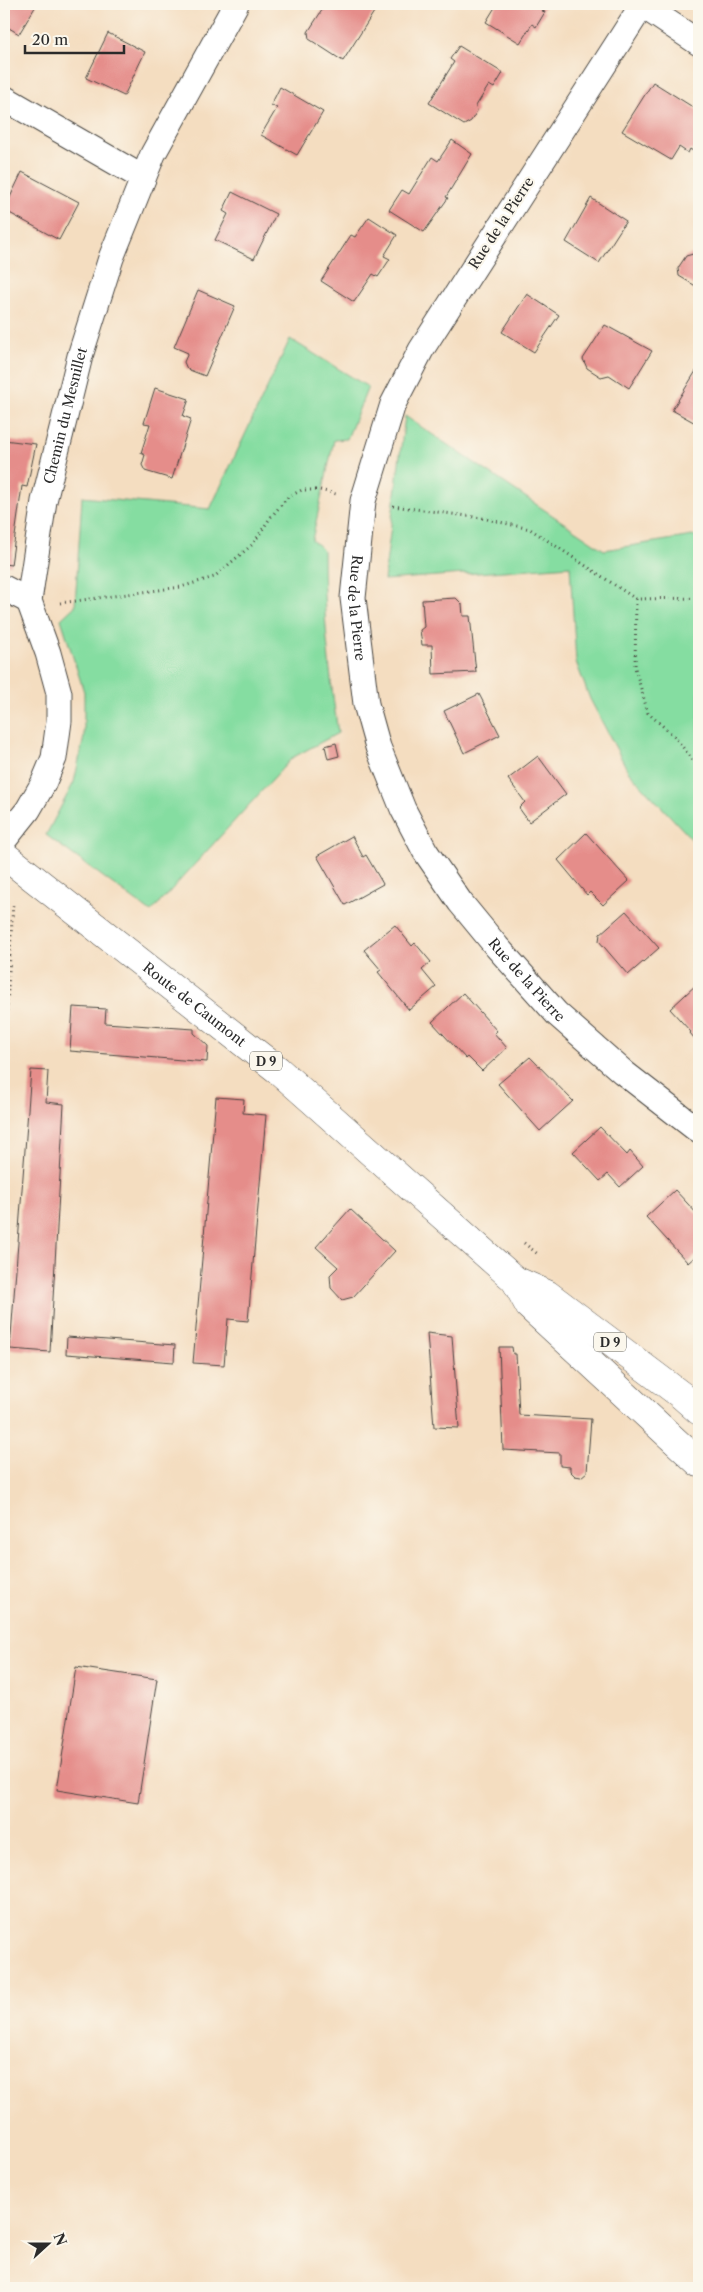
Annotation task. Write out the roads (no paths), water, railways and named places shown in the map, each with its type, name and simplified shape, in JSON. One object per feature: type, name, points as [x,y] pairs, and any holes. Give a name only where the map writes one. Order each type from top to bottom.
[{"type":"main road","name":"Route de Caumont","points":[[10,860],[278,1070],[515,1280],[546,1294],[681,1395],[699,1411]]},
{"type":"main road","name":"Route de Caumont","points":[[515,1280],[529,1306],[699,1463]]},
{"type":"street","name":"Chemin du Mesnillet","points":[[28,601],[44,501],[80,356],[111,258],[153,154],[236,4]]},
{"type":"street","name":"Rue de la Pierre","points":[[699,43],[643,5],[505,216],[421,350],[393,404],[363,501],[354,598],[366,704],[378,747],[403,809],[425,851],[460,902],[557,1014],[623,1072],[699,1131]]},
{"type":"street","points":[[4,98],[143,178]]},
{"type":"street","points":[[4,588],[28,601],[48,653],[56,684],[59,721],[54,758],[43,784],[28,810],[4,840]]}]
